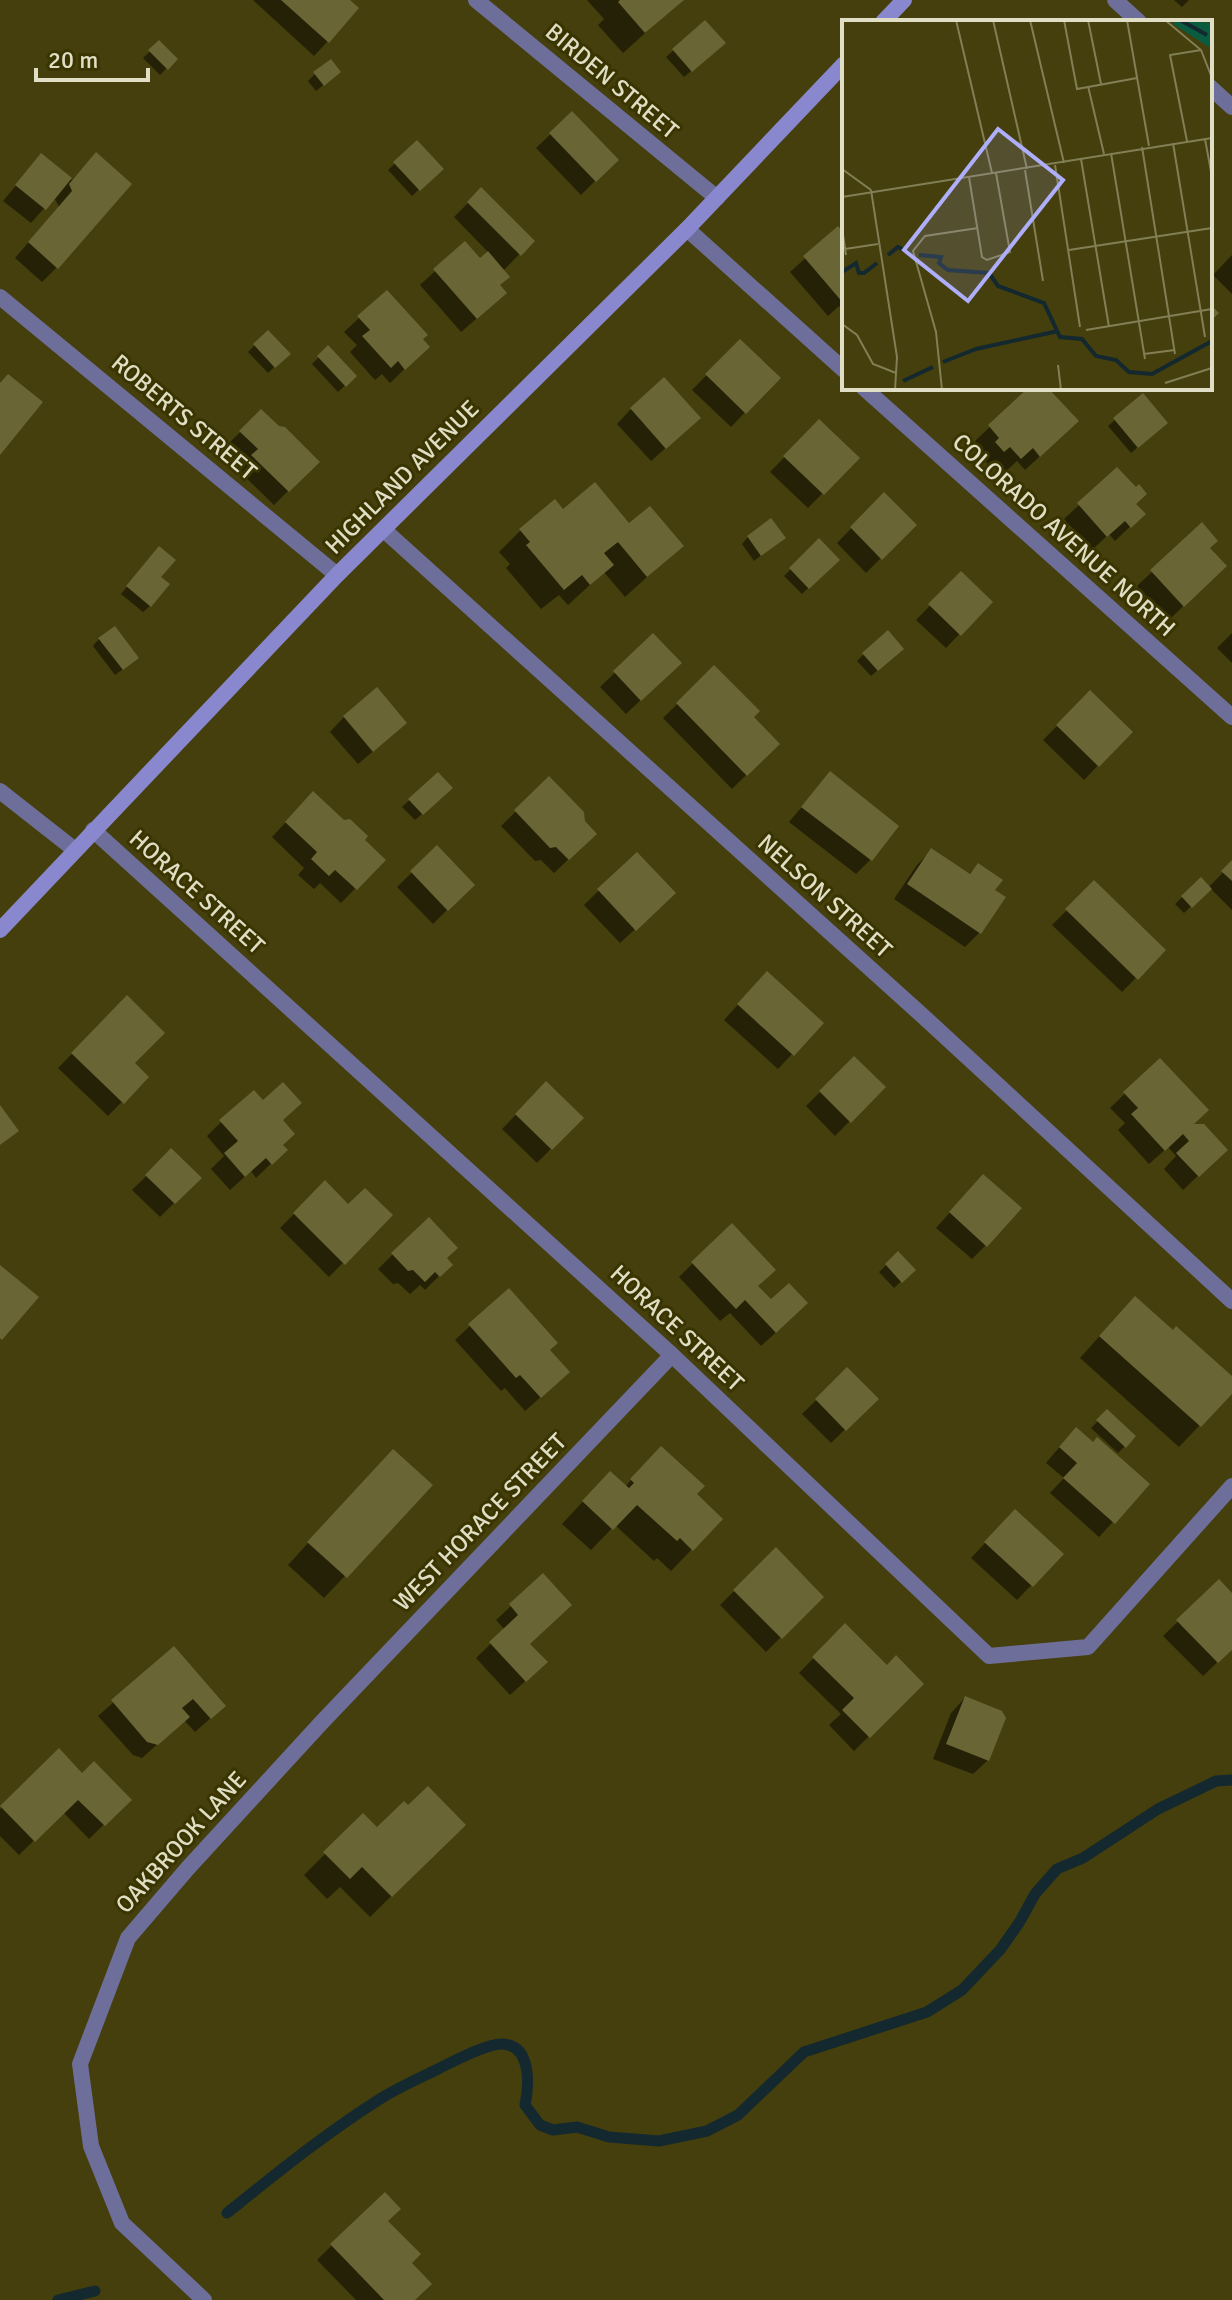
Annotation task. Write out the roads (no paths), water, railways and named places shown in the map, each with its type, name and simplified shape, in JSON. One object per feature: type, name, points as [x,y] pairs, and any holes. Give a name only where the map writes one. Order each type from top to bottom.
[{"type":"street","name":"BIRDEN STREET","points":[[476,0],[717,198]]},
{"type":"street","points":[[885,20],[904,0]]},
{"type":"street","points":[[1115,0],[1137,20]]},
{"type":"street","name":"HIGHLAND AVENUE","points":[[0,930],[337,575],[687,229],[842,66]]},
{"type":"street","points":[[1212,89],[1232,107]]},
{"type":"street","points":[[687,229],[842,368]]},
{"type":"street","name":"ROBERTS STREET","points":[[0,297],[337,575]]},
{"type":"street","name":"COLORADO AVENUE NORTH","points":[[866,390],[1232,717]]},
{"type":"street","name":"NELSON STREET","points":[[384,530],[925,1018],[1232,1301]]},
{"type":"street","points":[[0,791],[75,850]]},
{"type":"street","name":"HORACE STREET","points":[[93,830],[672,1355],[989,1656],[1088,1647],[1232,1486]]},
{"type":"street","name":"WEST HORACE STREET","points":[[322,1722],[672,1355]]},
{"type":"street","name":"OAKBROOK LANE","points":[[204,2300],[122,2223],[91,2146],[80,2064],[128,1938],[322,1722]]},
{"type":"waterway","points":[[227,2213],[321,2139],[380,2099],[462,2057],[497,2044],[512,2046],[524,2059],[527,2078],[525,2105],[540,2125],[553,2130],[577,2127],[609,2137],[659,2141],[707,2131],[738,2115],[804,2052],[927,2012],[962,1990],[1000,1950],[1035,1894],[1057,1869],[1083,1858],[1158,1809],[1216,1781],[1232,1780]]},
{"type":"waterway","points":[[58,2300],[95,2291]]}]
